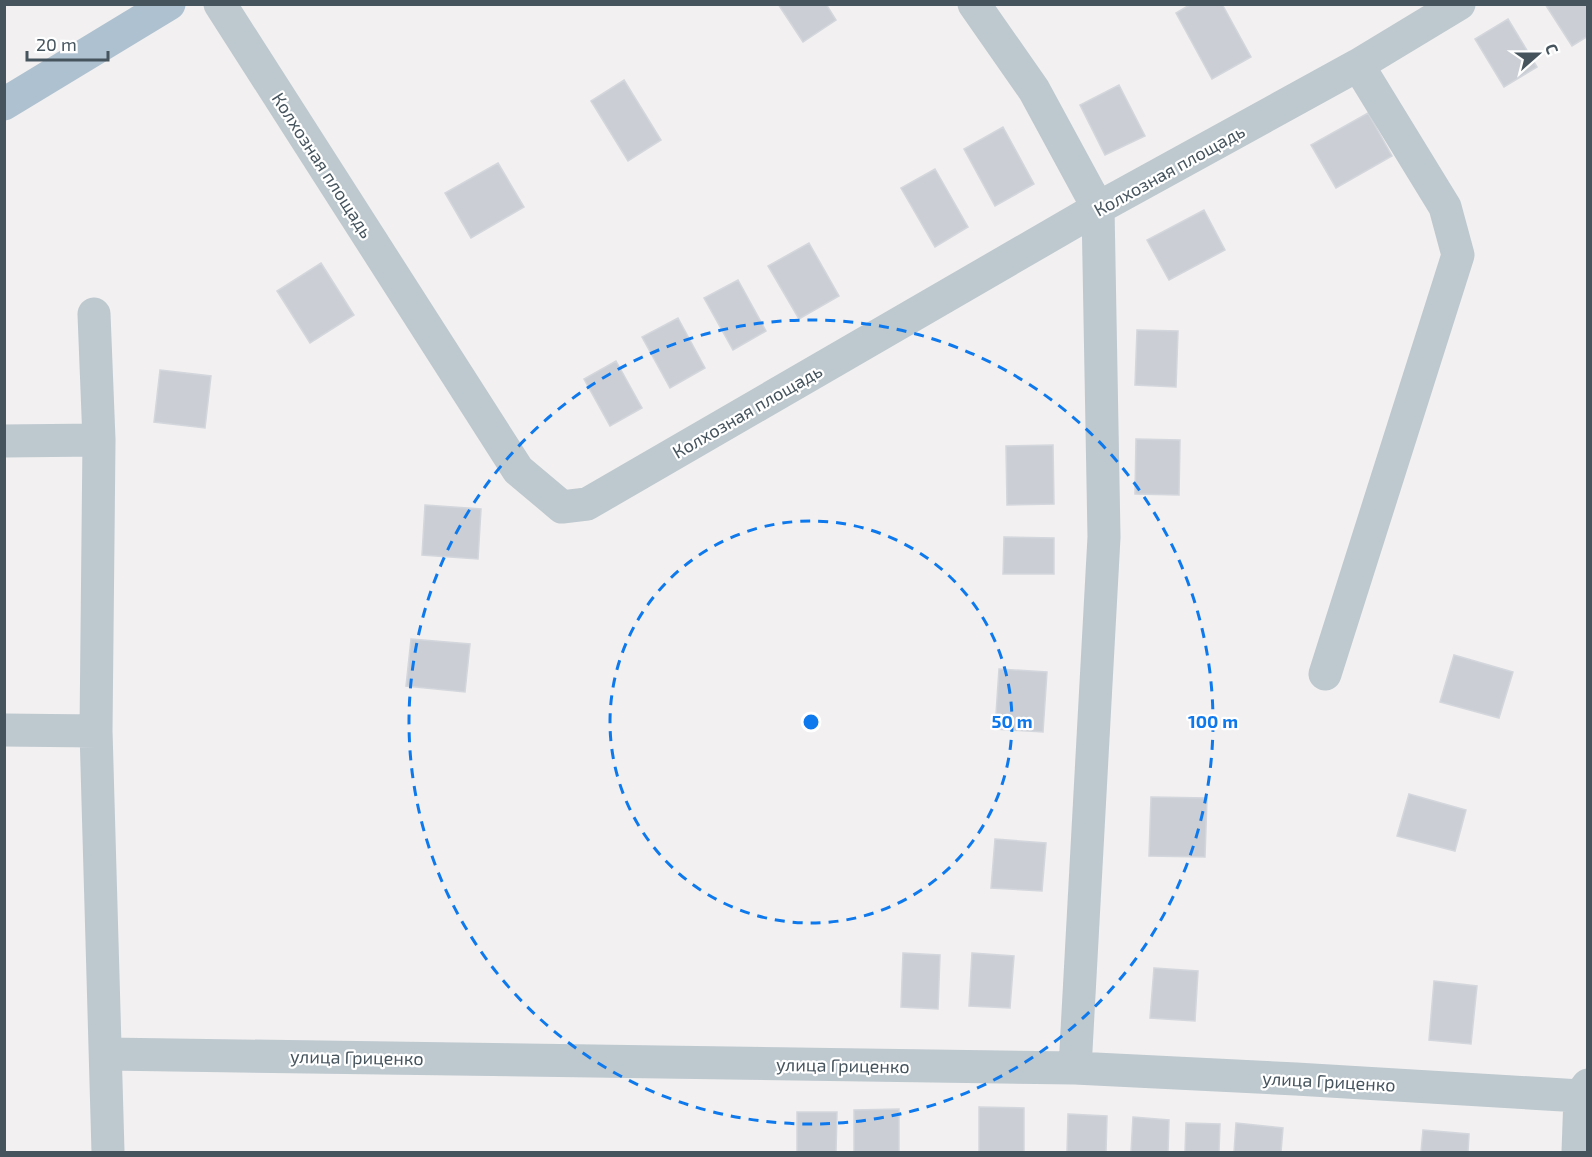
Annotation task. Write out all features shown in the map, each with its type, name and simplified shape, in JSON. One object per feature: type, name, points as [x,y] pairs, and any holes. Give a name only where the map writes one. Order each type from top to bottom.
[{"type":"main road","points":[[4,104],[169,4]]},
{"type":"street","name":"Колхозная площадь","points":[[220,4],[518,470],[562,507],[587,504],[1098,208],[1358,65],[1459,4]]},
{"type":"street","points":[[974,4],[1034,90],[1098,208],[1104,537],[1075,1068]]},
{"type":"street","points":[[1325,674],[1458,255],[1446,207],[1358,65]]},
{"type":"street","points":[[94,314],[99,440],[96,731],[108,1152]]},
{"type":"street","points":[[4,441],[99,440]]},
{"type":"street","points":[[4,730],[96,731]]},
{"type":"street","name":"улица Гриценко","points":[[106,1054],[1075,1068],[1584,1090]]},
{"type":"street","points":[[1578,1152],[1584,1090]]},
{"type":"building","points":[[778,4],[826,4],[836,20],[803,42]]},
{"type":"building","points":[[1191,4],[1222,4],[1251,57],[1212,79],[1176,13]]},
{"type":"building","points":[[1545,4],[1588,4],[1588,36],[1572,46]]},
{"type":"building","points":[[1508,19],[1537,67],[1504,87],[1475,39]]},
{"type":"building","points":[[624,80],[661,140],[628,161],[591,101]]},
{"type":"building","points":[[1119,85],[1145,136],[1105,155],[1080,105]]},
{"type":"building","points":[[1368,113],[1392,156],[1336,188],[1311,145]]},
{"type":"building","points":[[1003,127],[1034,184],[995,206],[964,149]]},
{"type":"building","points":[[498,163],[524,207],[471,238],[445,193]]},
{"type":"building","points":[[935,169],[968,227],[935,247],[901,188]]},
{"type":"building","points":[[1204,210],[1225,250],[1169,280],[1147,240]]},
{"type":"building","points":[[809,243],[839,296],[799,319],[768,266]]},
{"type":"building","points":[[321,263],[354,315],[310,343],[277,291]]},
{"type":"building","points":[[738,280],[766,331],[733,350],[704,298]]},
{"type":"building","points":[[678,318],[705,368],[670,388],[642,337]]},
{"type":"building","points":[[1137,330],[1178,331],[1176,387],[1135,385]]},
{"type":"building","points":[[616,361],[642,408],[610,426],[584,379]]},
{"type":"building","points":[[160,370],[211,376],[205,428],[154,422]]},
{"type":"building","points":[[1136,439],[1180,440],[1179,495],[1135,494]]},
{"type":"building","points":[[1053,445],[1054,504],[1007,505],[1006,446]]},
{"type":"building","points":[[425,505],[481,509],[478,559],[422,555]]},
{"type":"building","points":[[1004,537],[1054,538],[1054,574],[1003,574]]},
{"type":"building","points":[[411,639],[470,644],[465,692],[406,686]]},
{"type":"building","points":[[1454,655],[1513,672],[1499,718],[1440,702]]},
{"type":"building","points":[[999,669],[1047,672],[1043,732],[995,729]]},
{"type":"building","points":[[1409,794],[1466,810],[1455,851],[1397,836]]},
{"type":"building","points":[[1151,797],[1207,798],[1205,857],[1149,856]]},
{"type":"building","points":[[995,839],[1046,843],[1042,891],[991,888]]},
{"type":"building","points":[[903,953],[940,955],[938,1009],[901,1007]]},
{"type":"building","points":[[972,953],[1014,956],[1010,1008],[969,1006]]},
{"type":"building","points":[[1154,968],[1198,971],[1195,1021],[1150,1018]]},
{"type":"building","points":[[1434,981],[1477,986],[1471,1044],[1429,1040]]},
{"type":"building","points":[[979,1107],[1024,1108],[1024,1152],[979,1152]]},
{"type":"building","points":[[899,1109],[899,1152],[854,1152],[854,1110]]},
{"type":"building","points":[[797,1112],[837,1112],[836,1152],[797,1152]]},
{"type":"building","points":[[1068,1114],[1107,1116],[1106,1152],[1067,1152]]},
{"type":"building","points":[[1133,1117],[1169,1120],[1168,1152],[1131,1152]]},
{"type":"building","points":[[1186,1123],[1220,1124],[1219,1152],[1185,1152]]},
{"type":"building","points":[[1236,1123],[1283,1128],[1281,1152],[1234,1152]]},
{"type":"building","points":[[1423,1130],[1469,1134],[1468,1152],[1421,1152]]}]
